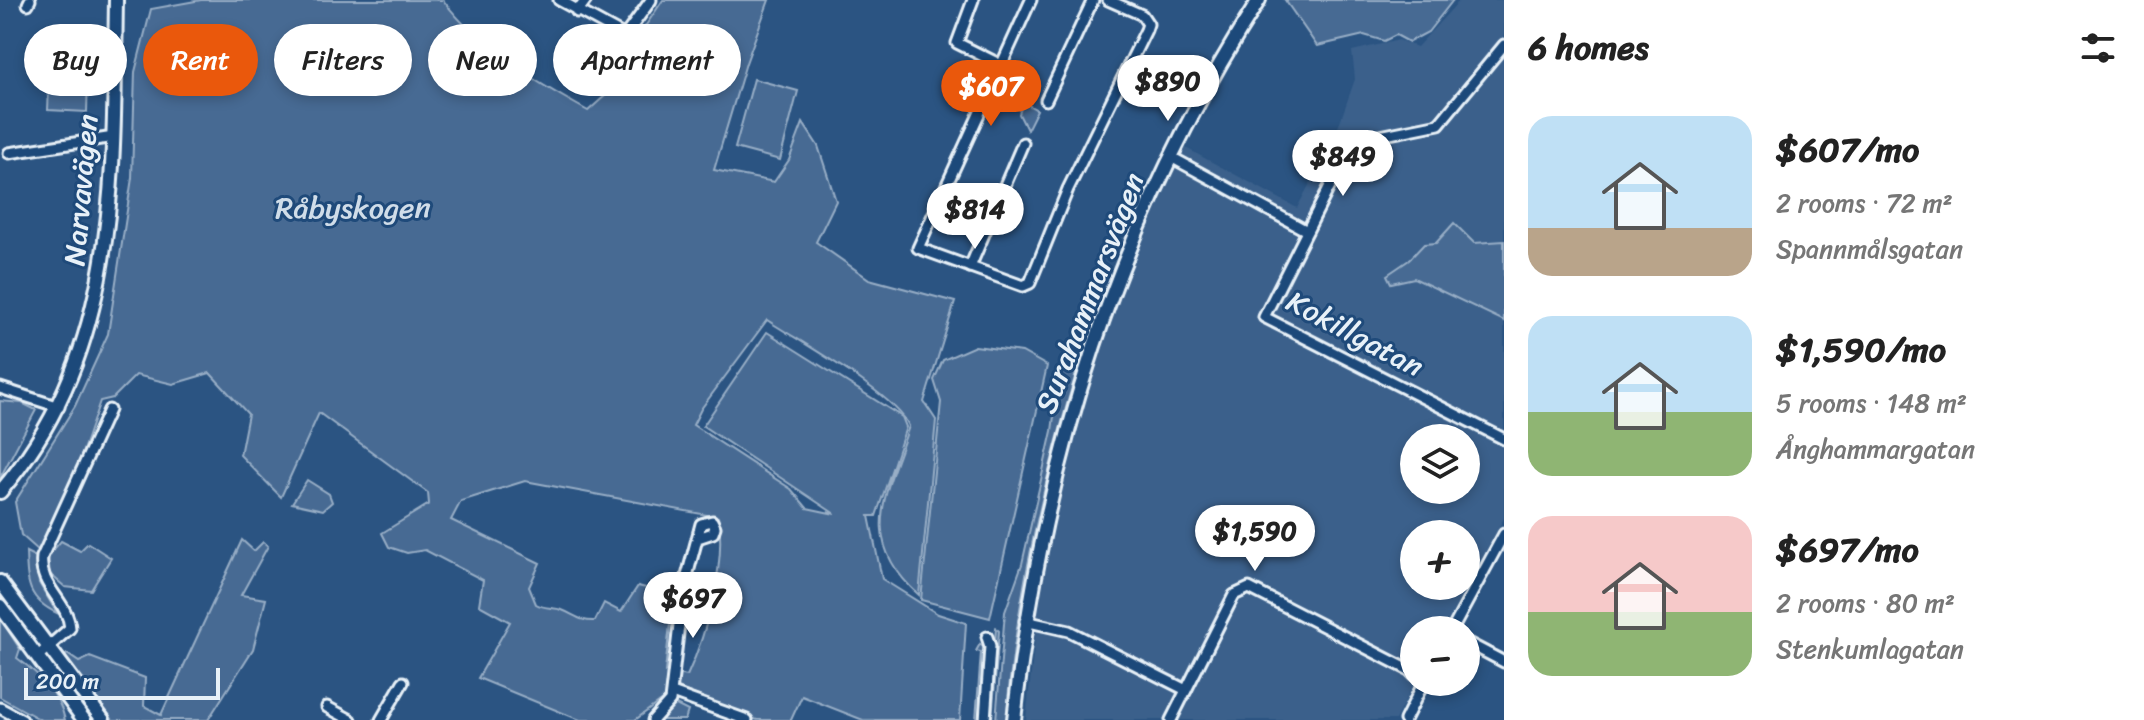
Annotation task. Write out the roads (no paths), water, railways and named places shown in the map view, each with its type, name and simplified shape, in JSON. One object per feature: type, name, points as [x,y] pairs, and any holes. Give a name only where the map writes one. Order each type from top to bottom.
[{"type":"main road","name":"Narvavägen","points":[[0,492],[56,406],[99,287],[109,226],[116,0]]},
{"type":"main road","name":"Surahammarsvägen","points":[[1014,720],[1025,621],[1049,494],[1085,363],[1133,237],[1171,157],[1227,51],[1259,0]]},
{"type":"main road","points":[[0,582],[100,716]]},
{"type":"main road","points":[[0,606],[84,720]]},
{"type":"street","points":[[559,0],[625,36],[651,0]]},
{"type":"street","points":[[577,12],[586,0]]},
{"type":"street","points":[[973,0],[957,43],[960,48],[1001,65]]},
{"type":"street","points":[[1031,0],[919,249],[1026,286],[1030,283],[1081,160],[1147,26],[1142,15],[1108,0]]},
{"type":"street","points":[[1046,100],[1093,0]]},
{"type":"street","points":[[1171,157],[1307,231],[1355,142],[1439,124],[1504,45]]},
{"type":"street","points":[[9,153],[114,137]]},
{"type":"street","points":[[970,267],[1023,143]]},
{"type":"street","name":"Kokillgatan","points":[[1307,231],[1264,317],[1504,439]]},
{"type":"street","points":[[0,388],[56,406]]},
{"type":"street","points":[[37,657],[70,628],[68,616],[42,573],[42,557],[109,410]]},
{"type":"street","points":[[1460,616],[1504,534]]},
{"type":"street","points":[[653,720],[670,701],[672,693],[683,591],[698,538]]},
{"type":"street","points":[[1171,720],[1234,595],[1249,588],[1400,665]]},
{"type":"street","points":[[1025,621],[1069,631],[1186,690]]},
{"type":"street","points":[[985,720],[990,646],[987,637]]},
{"type":"street","points":[[1480,649],[1504,662]]},
{"type":"street","points":[[381,720],[403,682]]},
{"type":"street","points":[[672,693],[747,720]]},
{"type":"street","points":[[1405,720],[1417,696]]},
{"type":"street","points":[[327,707],[351,720]]},
{"type":"street","points":[[0,708],[22,720]]},
{"type":"street","points":[[84,720],[100,716]]},
{"type":"park label","name":"Råbyskogen","points":[[353,208]]}]
